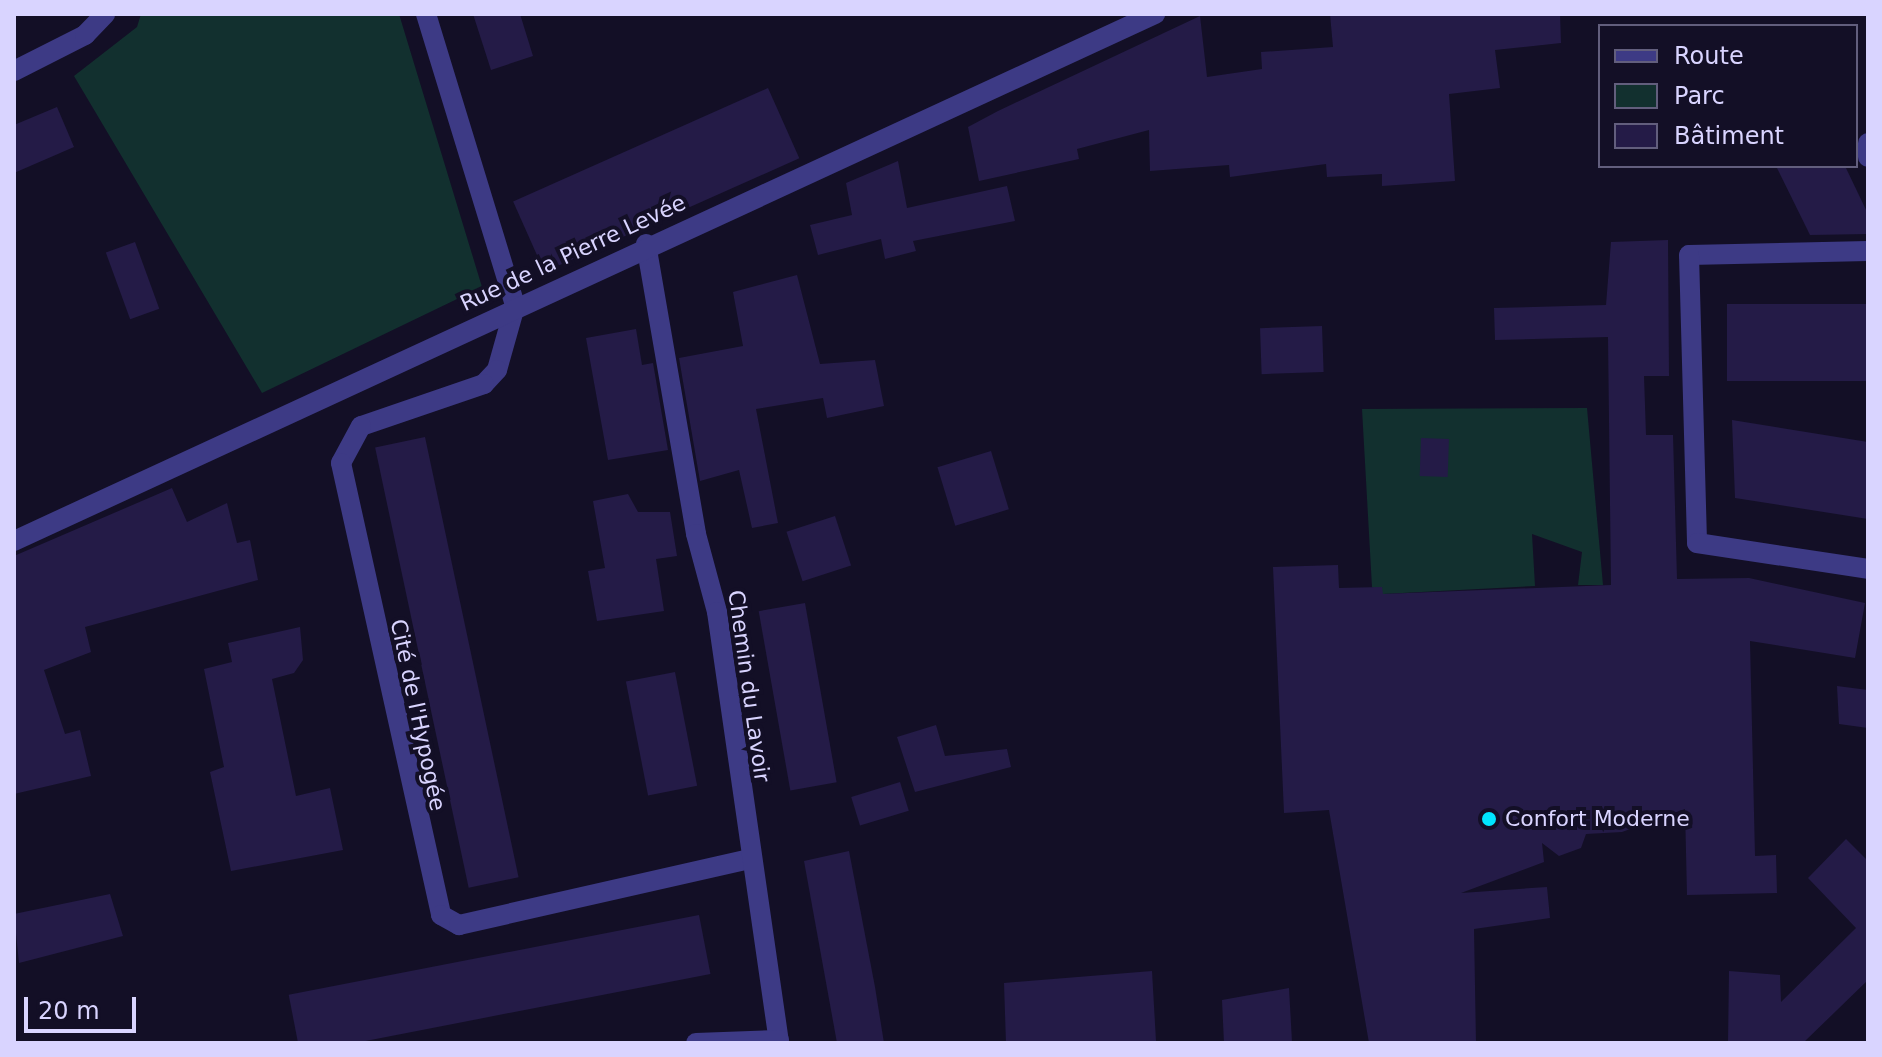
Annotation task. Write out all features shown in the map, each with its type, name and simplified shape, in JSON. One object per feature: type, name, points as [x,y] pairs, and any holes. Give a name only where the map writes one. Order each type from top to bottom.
[{"type":"street","points":[[14,71],[85,35],[105,14]]},
{"type":"street","points":[[426,14],[515,306]]},
{"type":"street","name":"Rue de la Pierre Levée","points":[[14,541],[646,244],[1155,14]]},
{"type":"street","points":[[1868,143],[1868,157]]},
{"type":"street","name":"Chemin du Lavoir","points":[[646,244],[696,534],[717,612],[750,859],[779,1041]]},
{"type":"street","points":[[1868,251],[1689,255],[1697,543],[1868,569]]},
{"type":"street","name":"Cité de l'Hypogée","points":[[515,306],[497,370],[484,384],[361,426],[341,463],[420,844],[441,915],[459,925],[750,859]]},
{"type":"street","points":[[696,1043],[779,1041]]},
{"type":"green space","points":[[141,14],[399,14],[482,287],[262,393],[74,76],[137,27]]},
{"type":"green space","points":[[1587,408],[1603,585],[1578,585],[1582,552],[1532,534],[1535,586],[1383,594],[1372,587],[1362,409]]},
{"type":"building","points":[[473,14],[520,14],[533,56],[491,70]]},
{"type":"building","points":[[1330,14],[1560,14],[1561,43],[1495,50],[1500,88],[1449,94],[1455,181],[1382,186],[1382,174],[1327,177],[1326,164],[1230,177],[1229,165],[1150,171],[1149,130],[1077,149],[1079,159],[979,181],[968,127],[998,111],[1200,16],[1207,77],[1262,69],[1261,52],[1333,47]]},
{"type":"building","points":[[768,88],[799,158],[544,272],[513,201]]},
{"type":"building","points":[[57,107],[74,147],[14,173],[14,125]]},
{"type":"building","points":[[898,161],[907,208],[1007,186],[1015,221],[913,241],[916,251],[885,259],[881,239],[818,255],[810,225],[852,215],[846,183]]},
{"type":"building","points":[[1777,168],[1846,168],[1868,214],[1868,234],[1810,235]]},
{"type":"building","points":[[1668,240],[1669,376],[1644,376],[1646,435],[1673,435],[1677,579],[1749,578],[1865,603],[1855,658],[1750,641],[1755,856],[1776,855],[1777,893],[1687,895],[1685,809],[1622,832],[1586,834],[1581,848],[1559,856],[1542,843],[1544,862],[1461,893],[1547,887],[1550,918],[1474,929],[1476,1043],[1369,1043],[1329,810],[1284,813],[1273,567],[1338,565],[1339,588],[1382,587],[1383,594],[1611,585],[1608,337],[1495,340],[1494,308],[1606,305],[1611,242]]},
{"type":"building","points":[[135,242],[159,309],[130,319],[106,253]]},
{"type":"building","points":[[797,275],[820,364],[875,360],[884,406],[827,418],[823,398],[756,409],[778,523],[752,528],[739,470],[700,481],[679,358],[743,346],[733,292]]},
{"type":"building","points":[[1727,304],[1868,304],[1868,381],[1727,381]]},
{"type":"building","points":[[1322,326],[1324,372],[1262,374],[1260,328]]},
{"type":"building","points":[[636,329],[642,365],[653,363],[668,450],[608,460],[586,338]]},
{"type":"building","points":[[1732,420],[1868,442],[1868,519],[1735,498]]},
{"type":"building","points":[[425,437],[519,877],[469,888],[375,448]]},
{"type":"building","points":[[1421,438],[1449,439],[1448,477],[1420,476]]},
{"type":"building","points":[[991,451],[1009,509],[955,526],[937,467]]},
{"type":"building","points":[[172,488],[187,522],[227,503],[237,543],[250,540],[258,580],[85,627],[91,652],[44,670],[65,734],[80,730],[91,776],[14,794],[14,556]]},
{"type":"building","points":[[628,494],[638,512],[670,512],[677,556],[656,559],[664,611],[597,621],[588,571],[605,568],[593,501]]},
{"type":"building","points":[[835,516],[851,565],[803,581],[786,532]]},
{"type":"building","points":[[805,603],[837,782],[790,790],[759,611]]},
{"type":"building","points":[[300,627],[303,660],[294,673],[272,679],[296,796],[330,788],[343,850],[231,871],[210,772],[224,767],[204,669],[232,662],[228,643]]},
{"type":"building","points":[[675,672],[697,786],[648,795],[626,682]]},
{"type":"building","points":[[1837,686],[1868,690],[1868,728],[1839,724]]},
{"type":"building","points":[[936,725],[945,756],[1007,749],[1011,767],[915,792],[897,737]]},
{"type":"building","points":[[900,782],[909,811],[860,826],[851,797]]},
{"type":"building","points":[[1846,839],[1868,861],[1868,980],[1803,1043],[1728,1043],[1729,971],[1780,975],[1781,1002],[1856,928],[1808,878]]},
{"type":"building","points":[[849,851],[884,1043],[837,1043],[804,861]]},
{"type":"building","points":[[110,894],[123,936],[19,963],[14,914]]},
{"type":"building","points":[[699,915],[710,974],[355,1043],[298,1043],[289,995]]},
{"type":"building","points":[[1152,971],[1156,1041],[1006,1043],[1004,983]]},
{"type":"building","points":[[1289,988],[1292,1042],[1224,1043],[1222,1000]]},
{"type":"place","name":"Confort Moderne","points":[[1489,819]]}]
